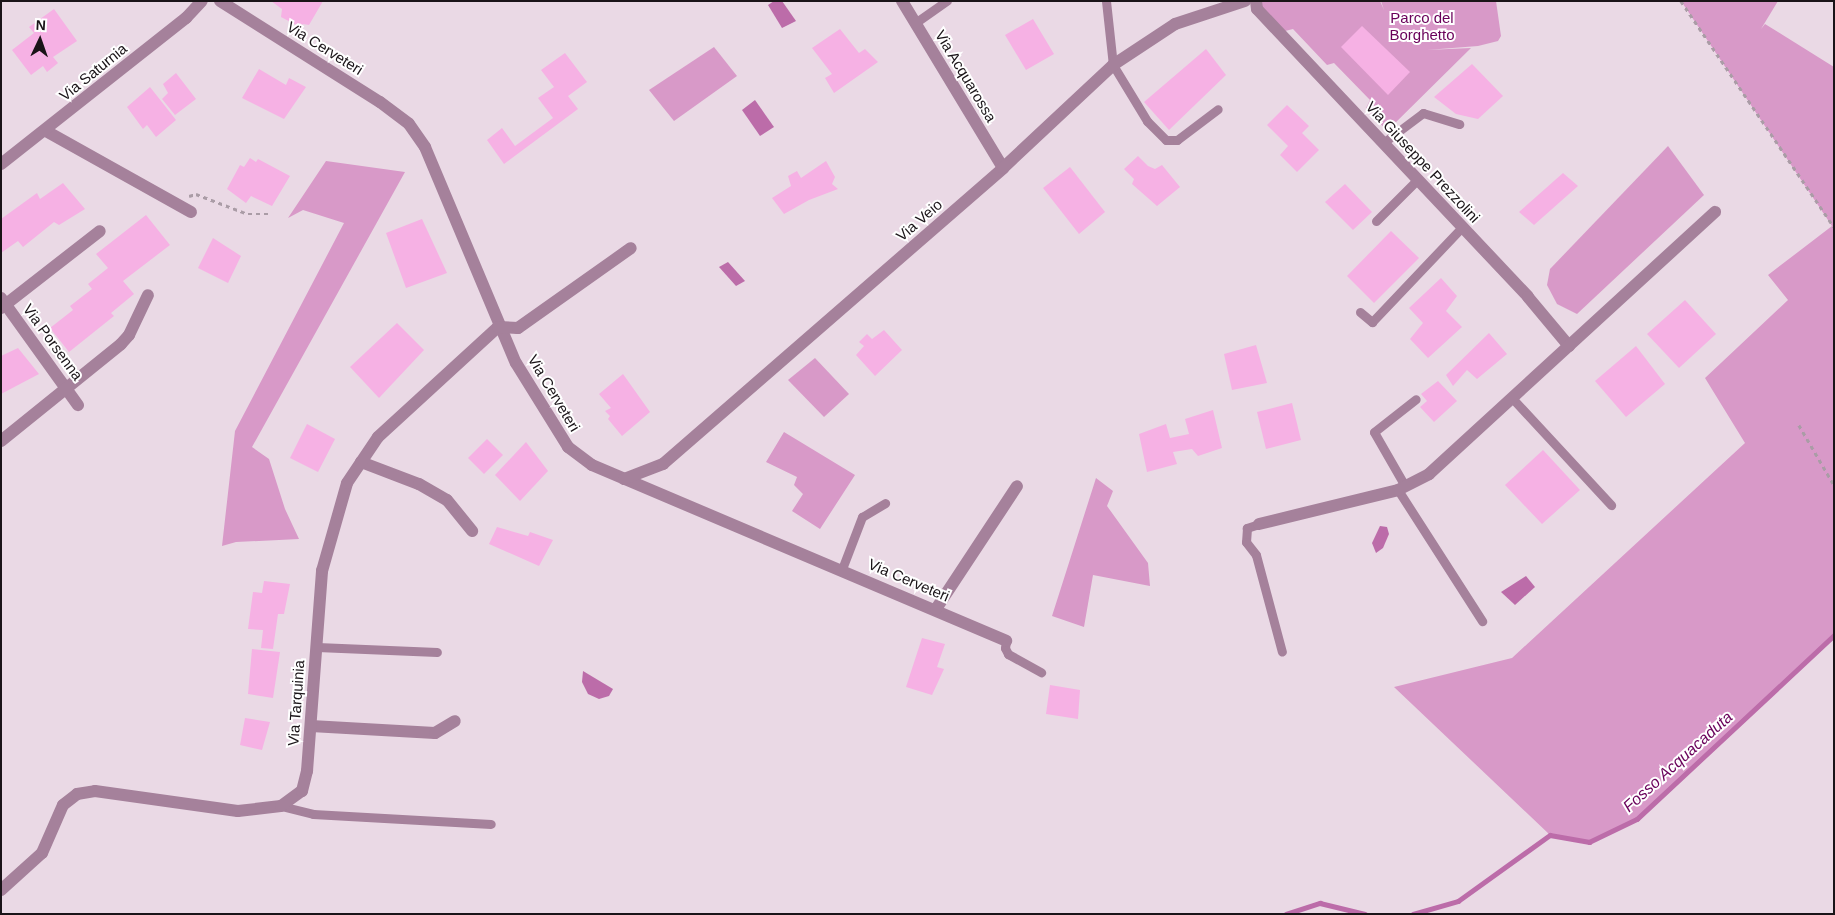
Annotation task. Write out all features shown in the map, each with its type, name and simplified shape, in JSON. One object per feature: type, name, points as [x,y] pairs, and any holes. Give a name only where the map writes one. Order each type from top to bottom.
[{"type":"street","name":"Via Saturnia","points":[[1,164],[46,131],[186,18],[202,1]]},
{"type":"street","name":"Via Cerveteri","points":[[220,1],[380,102],[409,124],[425,147],[498,327],[548,419],[568,447],[592,465],[842,569],[1006,641]]},
{"type":"street","name":"Via Acquarossa","points":[[902,1],[1003,168]]},
{"type":"street","name":"Via Veio","points":[[624,479],[663,464],[1003,168],[1113,65],[1175,24],[1245,1]]},
{"type":"street","name":"Via Giuseppe Prezzolini","points":[[1256,1],[1257,9],[1418,180],[1569,346]]},
{"type":"street","points":[[46,131],[191,212]]},
{"type":"street","points":[[1259,524],[1401,488],[1429,474],[1715,212]]},
{"type":"street","points":[[3,303],[100,231]]},
{"type":"street","points":[[498,327],[518,328],[631,248]]},
{"type":"street","points":[[1,441],[67,389],[129,336],[148,296]]},
{"type":"street","name":"Via Porsenna","points":[[3,303],[78,405]]},
{"type":"street","name":"Via Tarquinia","points":[[1,890],[42,853],[63,805],[77,794],[95,791],[238,811],[281,806],[302,791],[307,771],[322,571],[331,530],[346,483],[378,437],[498,327]]},
{"type":"street","points":[[361,462],[419,484],[447,500],[472,532]]},
{"type":"street","points":[[936,609],[1017,486]]},
{"type":"street","points":[[311,726],[435,733],[455,721]]},
{"type":"lane","points":[[915,23],[946,1]]},
{"type":"lane","points":[[1106,1],[1113,65],[1147,120],[1166,140],[1178,140],[1218,109]]},
{"type":"lane","points":[[1383,143],[1423,113],[1459,124]]},
{"type":"lane","points":[[1376,222],[1418,180]]},
{"type":"lane","points":[[1360,312],[1372,322],[1462,228]]},
{"type":"lane","points":[[1512,398],[1611,505]]},
{"type":"lane","points":[[1416,399],[1374,432],[1401,488],[1482,621]]},
{"type":"lane","points":[[842,569],[862,517],[885,503]]},
{"type":"lane","points":[[1259,524],[1246,528],[1246,542],[1256,555],[1282,652]]},
{"type":"lane","points":[[1006,641],[1004,648],[1008,654],[1041,672]]},
{"type":"lane","points":[[317,647],[436,652]]},
{"type":"lane","points":[[281,806],[313,814],[491,824]]},
{"type":"path","points":[[1681,1],[1834,227]]},
{"type":"path","points":[[173,201],[196,194],[248,214],[272,214]]},
{"type":"path","points":[[1799,426],[1834,485]]},
{"type":"green space","name":"Parco del Borghetto","points":[[1260,1],[1380,1],[1384,10],[1381,1],[1496,1],[1501,36],[1498,41],[1478,46],[1427,50],[1471,48],[1387,131],[1366,108],[1370,100],[1334,63],[1327,65],[1293,29],[1281,32],[1265,15]]},
{"type":"green space","points":[[1681,1],[1778,1],[1761,29],[1765,24],[1834,67],[1834,635],[1637,819],[1589,842],[1550,835],[1394,687],[1512,658],[1745,443],[1705,378],[1788,300],[1768,275],[1832,226]]},
{"type":"green space","points":[[714,47],[737,76],[674,121],[649,90]]},
{"type":"green space","points":[[1668,146],[1704,195],[1577,314],[1557,304],[1547,285],[1550,269]]},
{"type":"green space","points":[[326,161],[405,172],[252,447],[269,459],[285,509],[299,539],[236,542],[222,546],[235,431],[344,223],[303,210],[288,218]]},
{"type":"green space","points":[[815,358],[849,394],[824,417],[788,380]]},
{"type":"green space","points":[[784,432],[855,475],[820,529],[792,511],[803,494],[794,485],[797,477],[766,462]]},
{"type":"green space","points":[[1096,478],[1113,491],[1107,506],[1148,563],[1150,586],[1093,575],[1084,627],[1052,616]]},
{"type":"shaded area","points":[[774,1],[782,1],[796,21],[782,28],[768,5]]},
{"type":"shaded area","points":[[755,100],[774,127],[760,136],[742,110]]},
{"type":"shaded area","points":[[728,262],[745,281],[736,286],[719,267]]},
{"type":"shaded area","points":[[1380,526],[1387,527],[1389,534],[1383,548],[1376,553],[1372,543]]},
{"type":"shaded area","points":[[1526,576],[1535,587],[1515,605],[1501,592]]},
{"type":"shaded area","points":[[583,671],[613,689],[609,696],[599,699],[588,694],[582,682]]},
{"type":"building","points":[[271,1],[323,1],[309,25],[303,24],[300,27],[281,17],[282,9]]},
{"type":"building","points":[[54,9],[77,41],[53,57],[58,63],[47,72],[43,66],[31,75],[12,50],[34,33],[29,27]]},
{"type":"building","points":[[1033,19],[1054,54],[1026,70],[1005,35]]},
{"type":"building","points":[[1362,26],[1410,72],[1388,95],[1341,47]]},
{"type":"building","points":[[840,29],[859,53],[865,49],[878,62],[834,93],[825,78],[832,74],[812,48]]},
{"type":"building","points":[[1206,49],[1226,75],[1169,130],[1144,102]]},
{"type":"building","points":[[565,53],[587,82],[568,96],[578,109],[504,164],[487,140],[502,128],[515,146],[553,118],[538,98],[554,87],[541,70]]},
{"type":"building","points":[[1472,64],[1503,96],[1478,119],[1456,114],[1434,97]]},
{"type":"building","points":[[259,69],[286,85],[289,78],[306,87],[284,119],[242,98]]},
{"type":"building","points":[[176,73],[196,99],[175,115],[162,99],[168,93],[163,84]]},
{"type":"building","points":[[150,87],[176,120],[156,137],[147,125],[143,129],[127,107]]},
{"type":"building","points":[[1287,105],[1309,126],[1302,133],[1319,150],[1297,172],[1280,155],[1288,146],[1267,125]]},
{"type":"building","points":[[1138,156],[1148,166],[1155,169],[1162,165],[1180,187],[1157,206],[1132,184],[1134,179],[1124,169]]},
{"type":"building","points":[[250,158],[256,162],[258,159],[290,176],[272,206],[251,196],[246,203],[227,189],[240,165],[244,167]]},
{"type":"building","points":[[826,161],[835,177],[832,184],[838,189],[809,200],[784,214],[772,198],[791,186],[788,176],[797,171],[801,178]]},
{"type":"building","points":[[1070,167],[1105,212],[1079,234],[1043,188]]},
{"type":"building","points":[[1563,173],[1578,186],[1534,225],[1519,212]]},
{"type":"building","points":[[63,183],[85,209],[59,225],[54,222],[23,247],[18,241],[1,253],[1,219],[37,193],[40,199]]},
{"type":"building","points":[[1345,184],[1372,212],[1353,230],[1325,202]]},
{"type":"building","points":[[146,215],[170,245],[123,281],[134,294],[111,313],[114,316],[69,352],[50,328],[73,310],[70,306],[92,289],[88,284],[108,268],[96,254]]},
{"type":"building","points":[[422,219],[447,273],[406,288],[386,233]]},
{"type":"building","points":[[1391,231],[1419,258],[1374,303],[1347,276]]},
{"type":"building","points":[[213,238],[241,256],[228,283],[198,268]]},
{"type":"building","points":[[1441,278],[1457,296],[1446,311],[1462,327],[1428,358],[1410,339],[1423,323],[1409,308]]},
{"type":"building","points":[[1685,300],[1716,334],[1679,368],[1647,334]]},
{"type":"building","points":[[397,323],[424,350],[379,398],[350,367]]},
{"type":"building","points":[[884,330],[902,350],[875,376],[856,355],[864,346],[859,342],[867,334],[872,339]]},
{"type":"building","points":[[1489,333],[1507,354],[1477,379],[1467,370],[1453,386],[1446,375]]},
{"type":"building","points":[[1256,345],[1267,383],[1232,390],[1224,354]]},
{"type":"building","points":[[1636,346],[1665,384],[1626,417],[1595,381]]},
{"type":"building","points":[[18,348],[39,374],[1,394],[1,356]]},
{"type":"building","points":[[623,374],[650,412],[622,436],[608,419],[610,416],[605,411],[611,408],[599,394]]},
{"type":"building","points":[[1438,381],[1457,401],[1434,422],[1420,407],[1427,401],[1421,394]]},
{"type":"building","points":[[1292,403],[1301,440],[1266,449],[1257,412]]},
{"type":"building","points":[[1213,410],[1222,448],[1198,456],[1192,449],[1173,452],[1177,464],[1147,472],[1139,434],[1166,424],[1170,438],[1189,434],[1185,419]]},
{"type":"building","points":[[307,424],[335,439],[318,472],[290,458]]},
{"type":"building","points":[[487,439],[503,455],[484,474],[468,458]]},
{"type":"building","points":[[526,442],[548,471],[520,501],[495,475]]},
{"type":"building","points":[[1543,450],[1580,490],[1542,524],[1505,485]]},
{"type":"building","points":[[497,527],[528,536],[530,532],[553,540],[539,566],[489,544]]},
{"type":"building","points":[[264,581],[290,584],[284,614],[278,614],[273,649],[261,648],[263,630],[248,629],[253,592],[262,593]]},
{"type":"building","points":[[922,638],[945,644],[937,667],[944,669],[932,695],[906,687]]},
{"type":"building","points":[[252,649],[280,652],[273,698],[248,694]]},
{"type":"building","points":[[1050,685],[1080,690],[1078,719],[1046,714]]},
{"type":"building","points":[[245,718],[270,722],[262,750],[240,745]]},
{"type":"waterway","name":"Fosso Acquacaduta","points":[[1413,914],[1458,901],[1550,835],[1589,842],[1637,819],[1834,635]]},
{"type":"waterway","name":"Fosso Acquacaduta","points":[[1286,914],[1320,903],[1365,914]]}]
